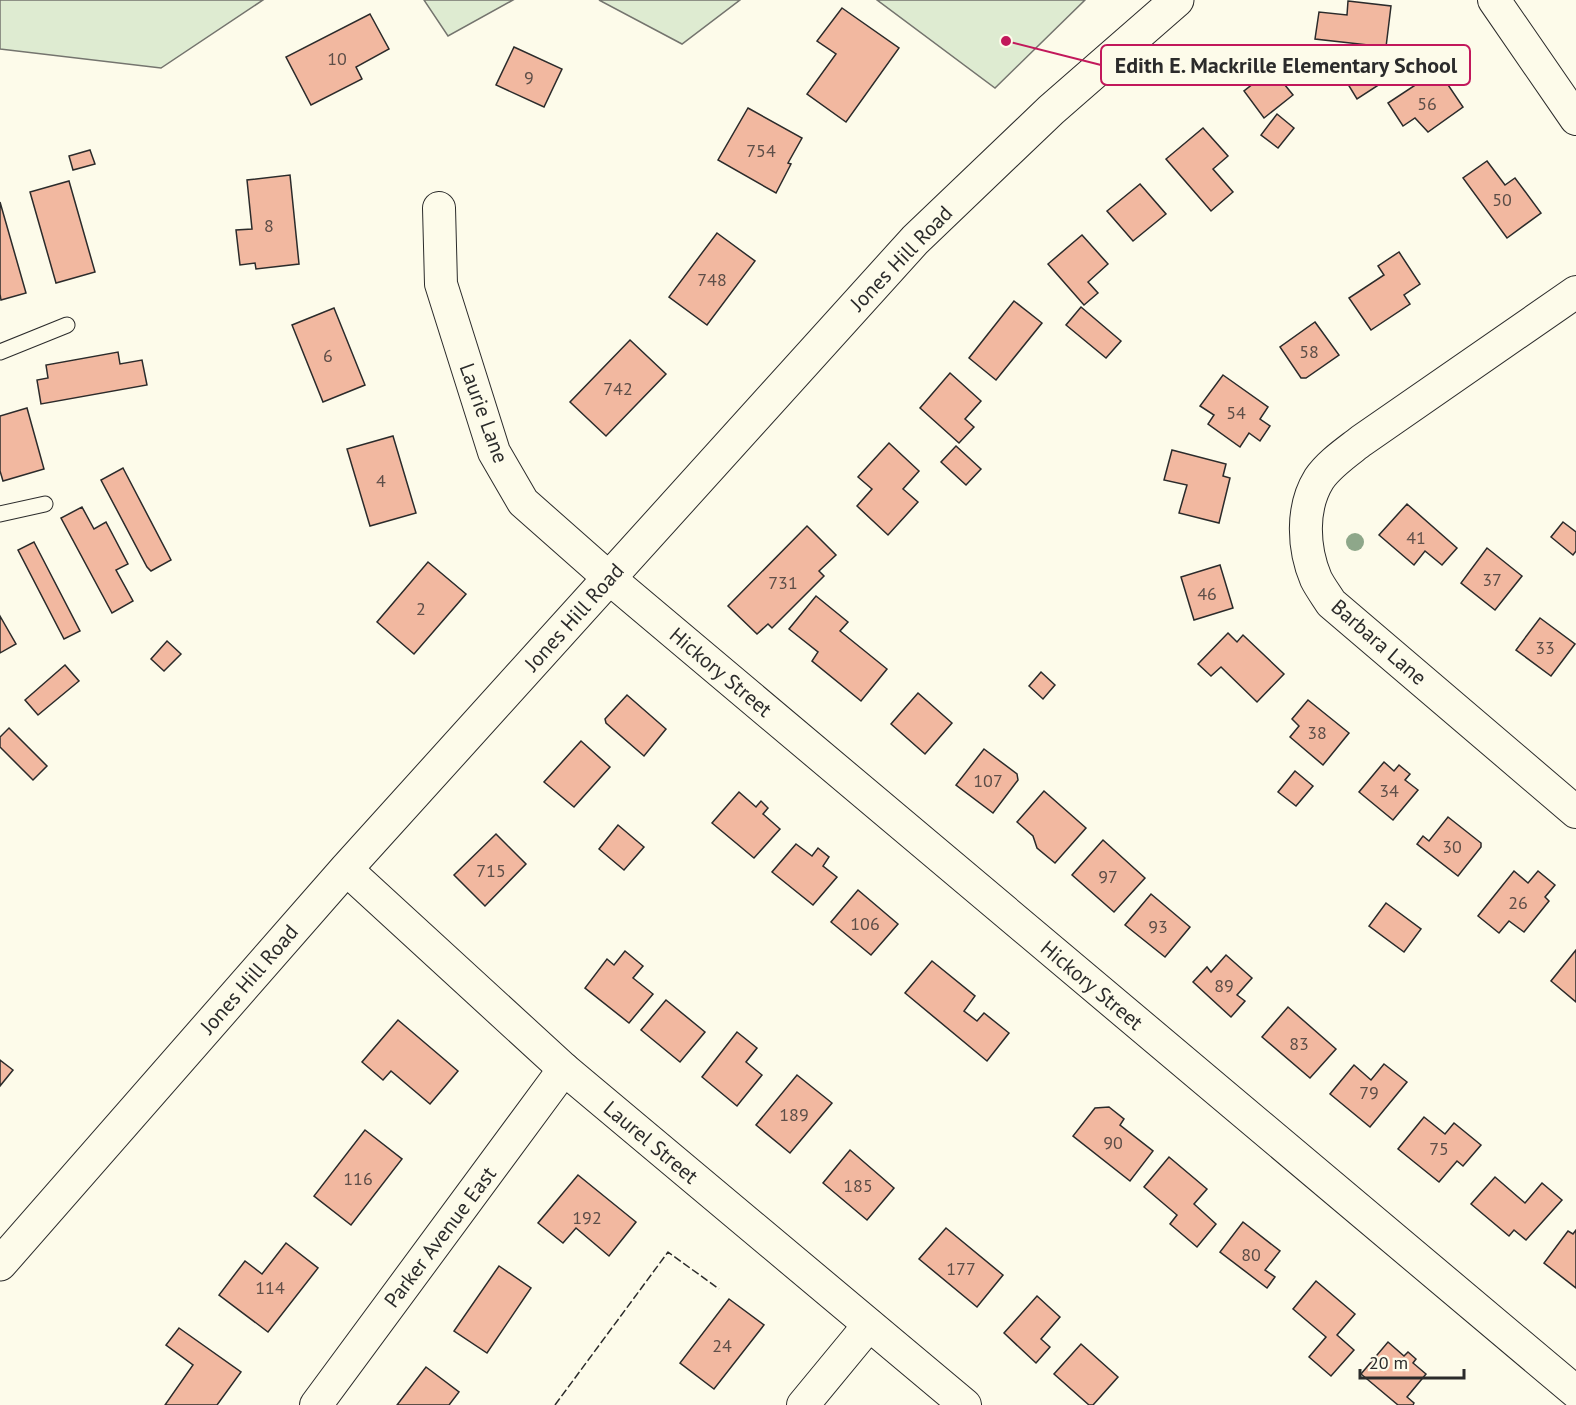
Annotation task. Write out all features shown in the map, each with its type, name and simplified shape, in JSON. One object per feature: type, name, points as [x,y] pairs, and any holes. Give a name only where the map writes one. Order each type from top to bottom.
[{"type":"main road","name":"Jones Hill Road","points":[[0,1264],[346,869],[915,240],[1051,110],[1178,0]]},
{"type":"street","points":[[1494,0],[1576,119]]},
{"type":"street","name":"Laurie Lane","points":[[439,208],[441,284],[494,452],[523,502],[609,578]]},
{"type":"street","name":"Barbara Lane","points":[[1576,292],[1361,441],[1339,459],[1320,478],[1310,500],[1306,528],[1307,553],[1317,580],[1331,603],[1576,812]]},
{"type":"street","name":"Hickory Street","points":[[609,578],[1576,1392]]},
{"type":"street","name":"Laurel Street","points":[[346,869],[564,1070],[965,1405]]},
{"type":"street","name":"Parker Avenue East","points":[[316,1405],[564,1070]]},
{"type":"street","points":[[803,1405],[869,1325]]},
{"type":"lane","points":[[0,352],[67,325]]},
{"type":"lane","points":[[0,514],[45,504]]},
{"type":"green space","points":[[0,0],[263,0],[161,68],[0,49]]},
{"type":"green space","points":[[424,0],[513,0],[448,36]]},
{"type":"green space","points":[[599,0],[740,0],[682,44]]},
{"type":"green space","points":[[877,0],[1085,0],[995,88]]},
{"type":"building","points":[[1348,1],[1391,6],[1386,47],[1315,39],[1319,12],[1347,15]]},
{"type":"building","points":[[842,8],[899,48],[846,122],[807,94],[836,54],[817,41]]},
{"type":"building","points":[[370,14],[389,49],[356,67],[362,79],[311,105],[286,57]]},
{"type":"building","points":[[514,47],[562,69],[544,107],[496,85]]},
{"type":"building","points":[[1384,58],[1394,75],[1357,99],[1346,81]]},
{"type":"building","points":[[1272,69],[1293,95],[1264,118],[1244,91]]},
{"type":"building","points":[[1438,70],[1463,107],[1428,132],[1415,118],[1403,126],[1388,103]]},
{"type":"building","points":[[748,108],[802,138],[788,163],[791,164],[776,193],[718,160]]},
{"type":"building","points":[[1277,114],[1294,128],[1278,148],[1261,135]]},
{"type":"building","points":[[1203,128],[1228,156],[1213,169],[1233,192],[1211,211],[1166,159]]},
{"type":"building","points":[[90,150],[95,164],[73,170],[69,156]]},
{"type":"building","points":[[1487,161],[1505,185],[1515,178],[1541,213],[1507,238],[1463,178]]},
{"type":"building","points":[[290,175],[299,264],[256,269],[255,263],[240,265],[236,230],[252,229],[247,180]]},
{"type":"building","points":[[69,181],[95,272],[56,283],[30,192]]},
{"type":"building","points":[[1140,184],[1166,214],[1133,241],[1107,211]]},
{"type":"building","points":[[0,202],[26,293],[1,300],[0,294]]},
{"type":"building","points":[[717,233],[755,261],[707,325],[669,297]]},
{"type":"building","points":[[1082,235],[1108,264],[1088,282],[1098,293],[1084,305],[1048,264]]},
{"type":"building","points":[[1399,252],[1420,284],[1404,295],[1410,304],[1371,330],[1349,298],[1384,275],[1378,266]]},
{"type":"building","points":[[1014,301],[1042,323],[996,380],[969,358]]},
{"type":"building","points":[[1081,307],[1121,341],[1106,358],[1066,325]]},
{"type":"building","points":[[334,308],[365,385],[323,402],[292,325]]},
{"type":"building","points":[[1315,322],[1339,355],[1306,378],[1301,378],[1280,347]]},
{"type":"building","points":[[630,340],[666,374],[606,436],[570,402]]},
{"type":"building","points":[[118,352],[120,364],[142,360],[147,385],[41,404],[37,380],[48,378],[46,365]]},
{"type":"building","points":[[950,373],[981,401],[965,419],[974,427],[959,443],[920,408]]},
{"type":"building","points":[[1223,375],[1268,407],[1260,419],[1270,426],[1260,441],[1249,433],[1240,447],[1208,424],[1214,415],[1200,406]]},
{"type":"building","points":[[27,408],[44,469],[3,481],[0,471],[0,416]]},
{"type":"building","points":[[393,436],[416,513],[370,526],[347,449]]},
{"type":"building","points":[[889,443],[919,471],[903,489],[918,502],[888,535],[857,506],[872,489],[858,477]]},
{"type":"building","points":[[956,446],[981,469],[966,485],[941,462]]},
{"type":"building","points":[[1172,450],[1226,464],[1223,476],[1230,478],[1219,523],[1179,513],[1187,485],[1164,480]]},
{"type":"building","points":[[123,468],[171,560],[151,571],[101,480]]},
{"type":"building","points":[[1407,504],[1457,548],[1442,565],[1425,551],[1414,565],[1379,535]]},
{"type":"building","points":[[82,507],[94,529],[106,522],[128,564],[116,570],[133,601],[112,613],[61,518]]},
{"type":"building","points":[[1563,522],[1576,532],[1576,551],[1573,555],[1551,537]]},
{"type":"building","points":[[807,526],[836,555],[819,571],[824,576],[772,628],[768,624],[757,634],[728,606]]},
{"type":"building","points":[[34,542],[80,631],[64,639],[18,550]]},
{"type":"building","points":[[1487,548],[1522,576],[1495,610],[1461,583]]},
{"type":"building","points":[[428,562],[466,594],[414,654],[377,622]]},
{"type":"building","points":[[1220,565],[1233,608],[1194,620],[1181,577]]},
{"type":"building","points":[[816,596],[848,622],[840,631],[887,669],[861,701],[812,661],[818,652],[789,629]]},
{"type":"building","points":[[0,616],[16,644],[0,653]]},
{"type":"building","points":[[1540,618],[1575,644],[1551,676],[1516,650]]},
{"type":"building","points":[[1228,633],[1237,642],[1243,635],[1284,674],[1257,702],[1221,667],[1211,676],[1198,664]]},
{"type":"building","points":[[167,641],[181,654],[164,671],[151,659]]},
{"type":"building","points":[[65,665],[79,681],[38,715],[25,700]]},
{"type":"building","points":[[1041,672],[1055,685],[1043,699],[1029,686]]},
{"type":"building","points":[[918,693],[952,723],[925,754],[891,724]]},
{"type":"building","points":[[627,695],[666,729],[644,756],[606,723],[605,719]]},
{"type":"building","points":[[1308,700],[1349,733],[1323,765],[1290,737],[1299,726],[1292,719]]},
{"type":"building","points":[[9,728],[47,766],[33,780],[0,747],[0,737]]},
{"type":"building","points":[[581,741],[610,767],[574,807],[544,782]]},
{"type":"building","points":[[984,749],[1017,774],[1018,780],[993,813],[956,785]]},
{"type":"building","points":[[1384,762],[1394,771],[1399,765],[1410,774],[1405,780],[1418,790],[1393,820],[1359,792]]},
{"type":"building","points":[[1295,771],[1313,786],[1296,806],[1278,792]]},
{"type":"building","points":[[1044,791],[1086,828],[1055,863],[1037,848],[1033,836],[1017,822]]},
{"type":"building","points":[[739,792],[756,807],[761,801],[768,808],[763,814],[780,829],[754,858],[712,823]]},
{"type":"building","points":[[1448,817],[1481,843],[1481,847],[1458,876],[1417,844],[1423,836],[1429,841]]},
{"type":"building","points":[[618,825],[644,847],[624,870],[599,849]]},
{"type":"building","points":[[496,834],[526,864],[485,906],[454,875]]},
{"type":"building","points":[[1103,840],[1145,878],[1114,912],[1072,875]]},
{"type":"building","points":[[796,844],[812,856],[818,848],[829,857],[823,866],[837,877],[813,905],[772,872]]},
{"type":"building","points":[[1514,871],[1528,883],[1538,871],[1555,885],[1545,897],[1549,901],[1524,932],[1509,921],[1499,933],[1478,916]]},
{"type":"building","points":[[858,890],[898,924],[871,955],[831,922]]},
{"type":"building","points":[[1151,894],[1190,927],[1165,957],[1125,925]]},
{"type":"building","points":[[1386,903],[1421,929],[1404,952],[1369,926]]},
{"type":"building","points":[[1576,950],[1576,1002],[1551,981]]},
{"type":"building","points":[[625,951],[643,966],[633,978],[653,994],[629,1023],[585,988],[607,959],[614,965]]},
{"type":"building","points":[[1226,955],[1252,978],[1237,995],[1245,1001],[1231,1017],[1193,982],[1207,967],[1211,972]]},
{"type":"building","points":[[932,961],[975,996],[964,1011],[977,1021],[984,1013],[1009,1033],[987,1061],[905,993]]},
{"type":"building","points":[[666,1000],[705,1032],[680,1062],[641,1030]]},
{"type":"building","points":[[1288,1007],[1336,1049],[1310,1078],[1262,1037]]},
{"type":"building","points":[[398,1020],[458,1071],[430,1104],[391,1071],[383,1080],[362,1062]]},
{"type":"building","points":[[737,1032],[757,1048],[746,1062],[762,1075],[737,1106],[702,1077]]},
{"type":"building","points":[[0,1060],[13,1070],[0,1086]]},
{"type":"building","points":[[1384,1064],[1407,1082],[1370,1127],[1330,1094],[1354,1065],[1371,1080]]},
{"type":"building","points":[[797,1075],[832,1103],[790,1153],[756,1125]]},
{"type":"building","points":[[1109,1107],[1124,1119],[1120,1125],[1153,1151],[1130,1181],[1073,1136],[1095,1108]]},
{"type":"building","points":[[1424,1117],[1445,1134],[1454,1123],[1481,1145],[1463,1166],[1457,1161],[1439,1182],[1398,1149]]},
{"type":"building","points":[[365,1130],[402,1159],[351,1225],[314,1196]]},
{"type":"building","points":[[850,1150],[894,1188],[867,1220],[823,1183]]},
{"type":"building","points":[[1169,1157],[1207,1189],[1194,1204],[1216,1224],[1197,1247],[1170,1224],[1177,1215],[1144,1187]]},
{"type":"building","points":[[578,1175],[636,1222],[609,1256],[576,1228],[563,1243],[538,1223]]},
{"type":"building","points":[[1495,1177],[1525,1203],[1542,1183],[1562,1200],[1526,1240],[1514,1230],[1509,1236],[1471,1204]]},
{"type":"building","points":[[1243,1222],[1280,1251],[1265,1270],[1275,1277],[1267,1288],[1220,1252]]},
{"type":"building","points":[[946,1228],[1003,1275],[977,1307],[919,1259]]},
{"type":"building","points":[[1576,1230],[1576,1288],[1544,1263],[1568,1231],[1573,1234]]},
{"type":"building","points":[[286,1243],[318,1268],[268,1332],[219,1295],[245,1261],[262,1274]]},
{"type":"building","points":[[499,1266],[531,1288],[487,1353],[454,1331]]},
{"type":"building","points":[[1316,1281],[1355,1314],[1337,1335],[1354,1350],[1331,1376],[1309,1357],[1326,1337],[1293,1309]]},
{"type":"building","points":[[1037,1296],[1060,1317],[1041,1339],[1050,1347],[1036,1363],[1004,1333]]},
{"type":"building","points":[[729,1299],[764,1325],[714,1389],[680,1363]]},
{"type":"building","points":[[179,1328],[241,1372],[217,1405],[165,1405],[193,1365],[166,1345]]},
{"type":"building","points":[[1388,1342],[1404,1356],[1408,1352],[1416,1359],[1413,1363],[1426,1374],[1407,1397],[1414,1403],[1413,1405],[1398,1405],[1361,1374]]},
{"type":"building","points":[[1081,1344],[1118,1377],[1093,1405],[1089,1405],[1054,1374]]},
{"type":"building","points":[[426,1367],[459,1392],[449,1405],[397,1405]]},
{"type":"fence","points":[[555,1405],[668,1252],[719,1289]]},
{"type":"place","name":"Edith E. Mackrille Elementary School","points":[[1006,41]]}]
